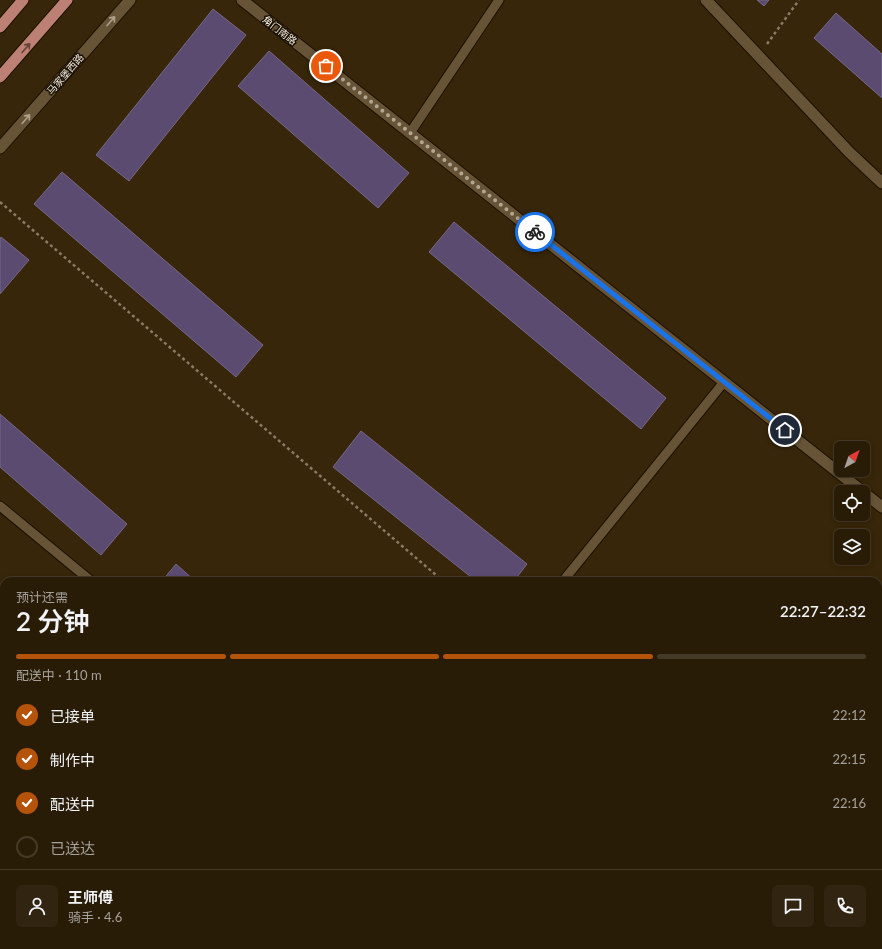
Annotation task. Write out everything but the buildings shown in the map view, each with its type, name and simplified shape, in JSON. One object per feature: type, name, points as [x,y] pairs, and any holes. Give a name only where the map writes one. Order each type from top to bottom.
[{"type":"main road","points":[[0,27],[23,0]]},
{"type":"main road","points":[[0,77],[67,0]]},
{"type":"street","name":"马家堡西路","points":[[0,148],[130,0]]},
{"type":"street","name":"角门南路","points":[[242,0],[882,507]]},
{"type":"street","points":[[706,0],[849,152],[882,183]]},
{"type":"lane","points":[[410,133],[499,0]]},
{"type":"lane","points":[[566,577],[724,382]]},
{"type":"lane","points":[[0,506],[86,577]]},
{"type":"path","points":[[759,56],[799,0]]},
{"type":"path","points":[[0,202],[438,577]]},
{"type":"way so far","points":[[326,66],[535,232]]},
{"type":"route","points":[[535,232],[785,430]]}]
